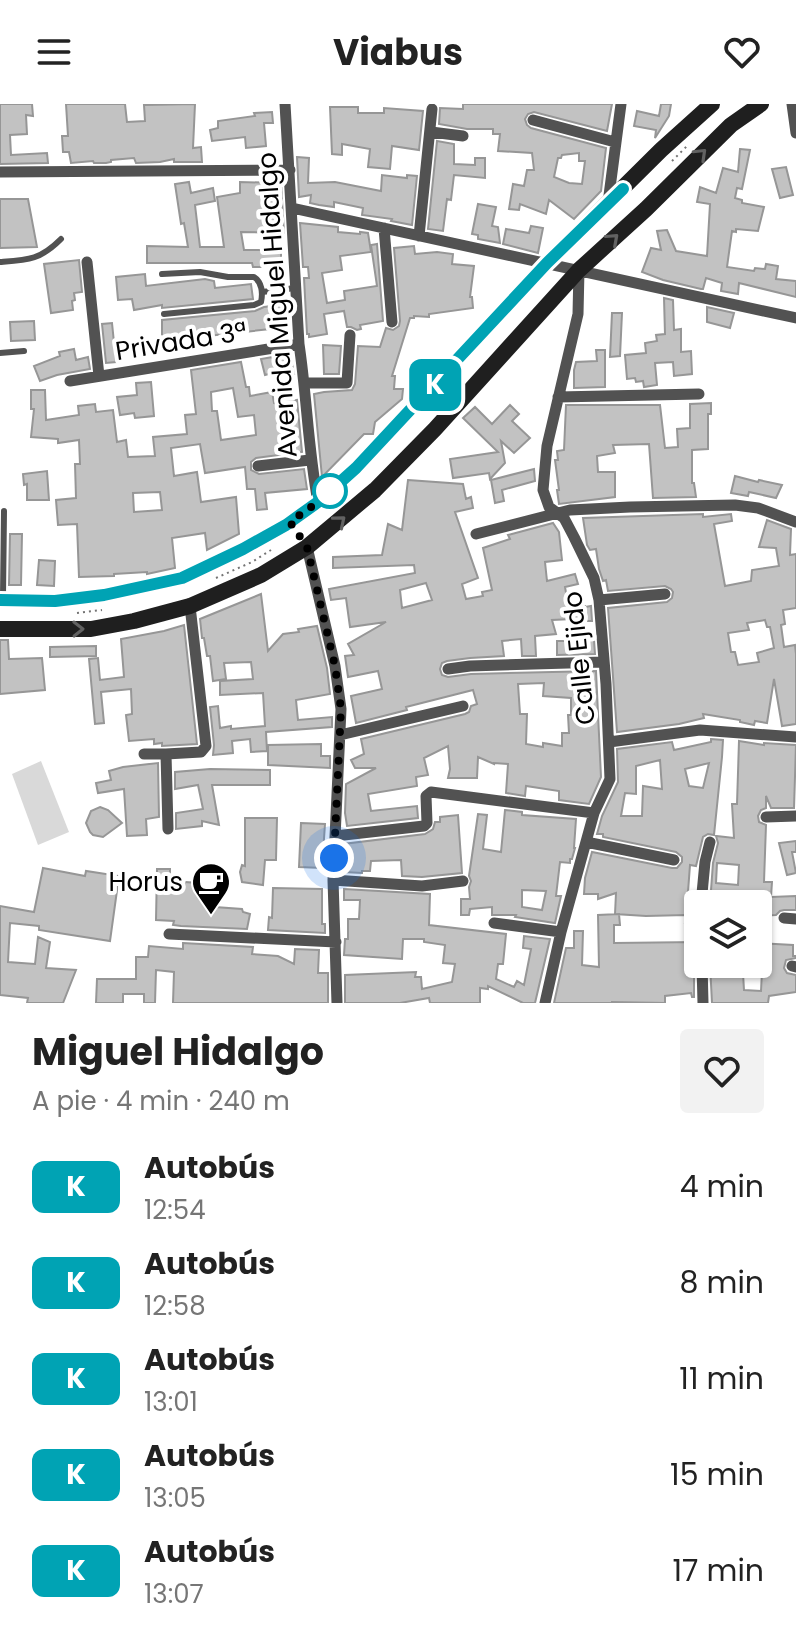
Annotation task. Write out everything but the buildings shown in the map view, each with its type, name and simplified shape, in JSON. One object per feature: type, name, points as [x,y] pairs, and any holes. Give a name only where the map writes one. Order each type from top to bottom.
[{"type":"main road","points":[[1,600],[55,601],[104,595],[182,578],[286,525],[356,468],[547,263],[712,104]]},
{"type":"main road","points":[[0,629],[91,629],[134,621],[190,606],[261,575],[307,547],[375,490],[435,429],[579,270],[731,125],[761,104]]},
{"type":"main road","points":[[651,160],[647,168],[651,181],[659,185],[672,183]]},
{"type":"main road","points":[[623,189],[635,186],[642,190],[647,197],[646,209]]},
{"type":"street","name":"Avenida Miguel Hidalgo","points":[[285,104],[299,344],[310,460],[318,502]]},
{"type":"street","points":[[608,204],[621,104]]},
{"type":"street","points":[[792,104],[796,133]]},
{"type":"street","points":[[419,236],[432,109]]},
{"type":"street","points":[[533,120],[615,142]]},
{"type":"street","points":[[431,132],[463,136]]},
{"type":"street","points":[[0,172],[290,170]]},
{"type":"street","points":[[292,208],[796,318]]},
{"type":"street","points":[[384,228],[392,322]]},
{"type":"street","points":[[87,262],[99,376]]},
{"type":"street","name":"Calle Ejido","points":[[545,1003],[594,813],[610,779],[599,600],[594,578],[564,518],[549,507],[543,490],[547,446],[578,314],[579,270]]},
{"type":"street","points":[[305,383],[347,383],[350,335]]},
{"type":"street","name":"Privada 3ª","points":[[70,381],[299,344]]},
{"type":"street","points":[[558,397],[699,394]]},
{"type":"street","points":[[258,466],[310,460]]},
{"type":"street","points":[[476,534],[585,509],[735,505],[758,508],[796,522]]},
{"type":"street","points":[[307,547],[335,666],[341,709],[333,880],[337,1003]]},
{"type":"street","points":[[599,600],[665,594]]},
{"type":"street","points":[[144,754],[201,752],[206,746],[190,606]]},
{"type":"street","points":[[448,669],[603,662]]},
{"type":"street","points":[[340,735],[463,706]]},
{"type":"street","points":[[609,742],[700,730],[796,737]]},
{"type":"street","points":[[166,754],[168,829]]},
{"type":"street","points":[[335,836],[424,826],[427,823],[426,796],[431,792],[594,813]]},
{"type":"street","points":[[766,817],[796,816]]},
{"type":"street","points":[[586,842],[674,860]]},
{"type":"street","points":[[702,890],[710,842]]},
{"type":"street","points":[[333,880],[422,886],[463,881]]},
{"type":"street","points":[[494,923],[561,932]]},
{"type":"street","points":[[169,934],[336,942]]},
{"type":"street","points":[[702,978],[703,1003]]},
{"type":"lane","points":[[0,262],[40,256],[61,239]]},
{"type":"lane","points":[[162,274],[200,272],[254,277],[262,292],[261,302],[254,305],[164,314]]},
{"type":"lane","points":[[262,292],[295,288]]},
{"type":"lane","points":[[0,353],[24,351]]},
{"type":"lane","points":[[1,600],[4,511]]},
{"type":"path","points":[[243,549],[261,575]]},
{"type":"shaded area","points":[[41,761],[69,832],[38,845],[12,774]]},
{"type":"bus line","name":"K","points":[[0,600],[55,601],[104,595],[182,578],[286,525],[356,468],[547,263],[623,189]]},
{"type":"place","name":"Horus","points":[[211,916]]},
{"type":"route","points":[[330,491],[337,485],[290,522],[307,547],[335,666],[341,709],[334,858]]}]
